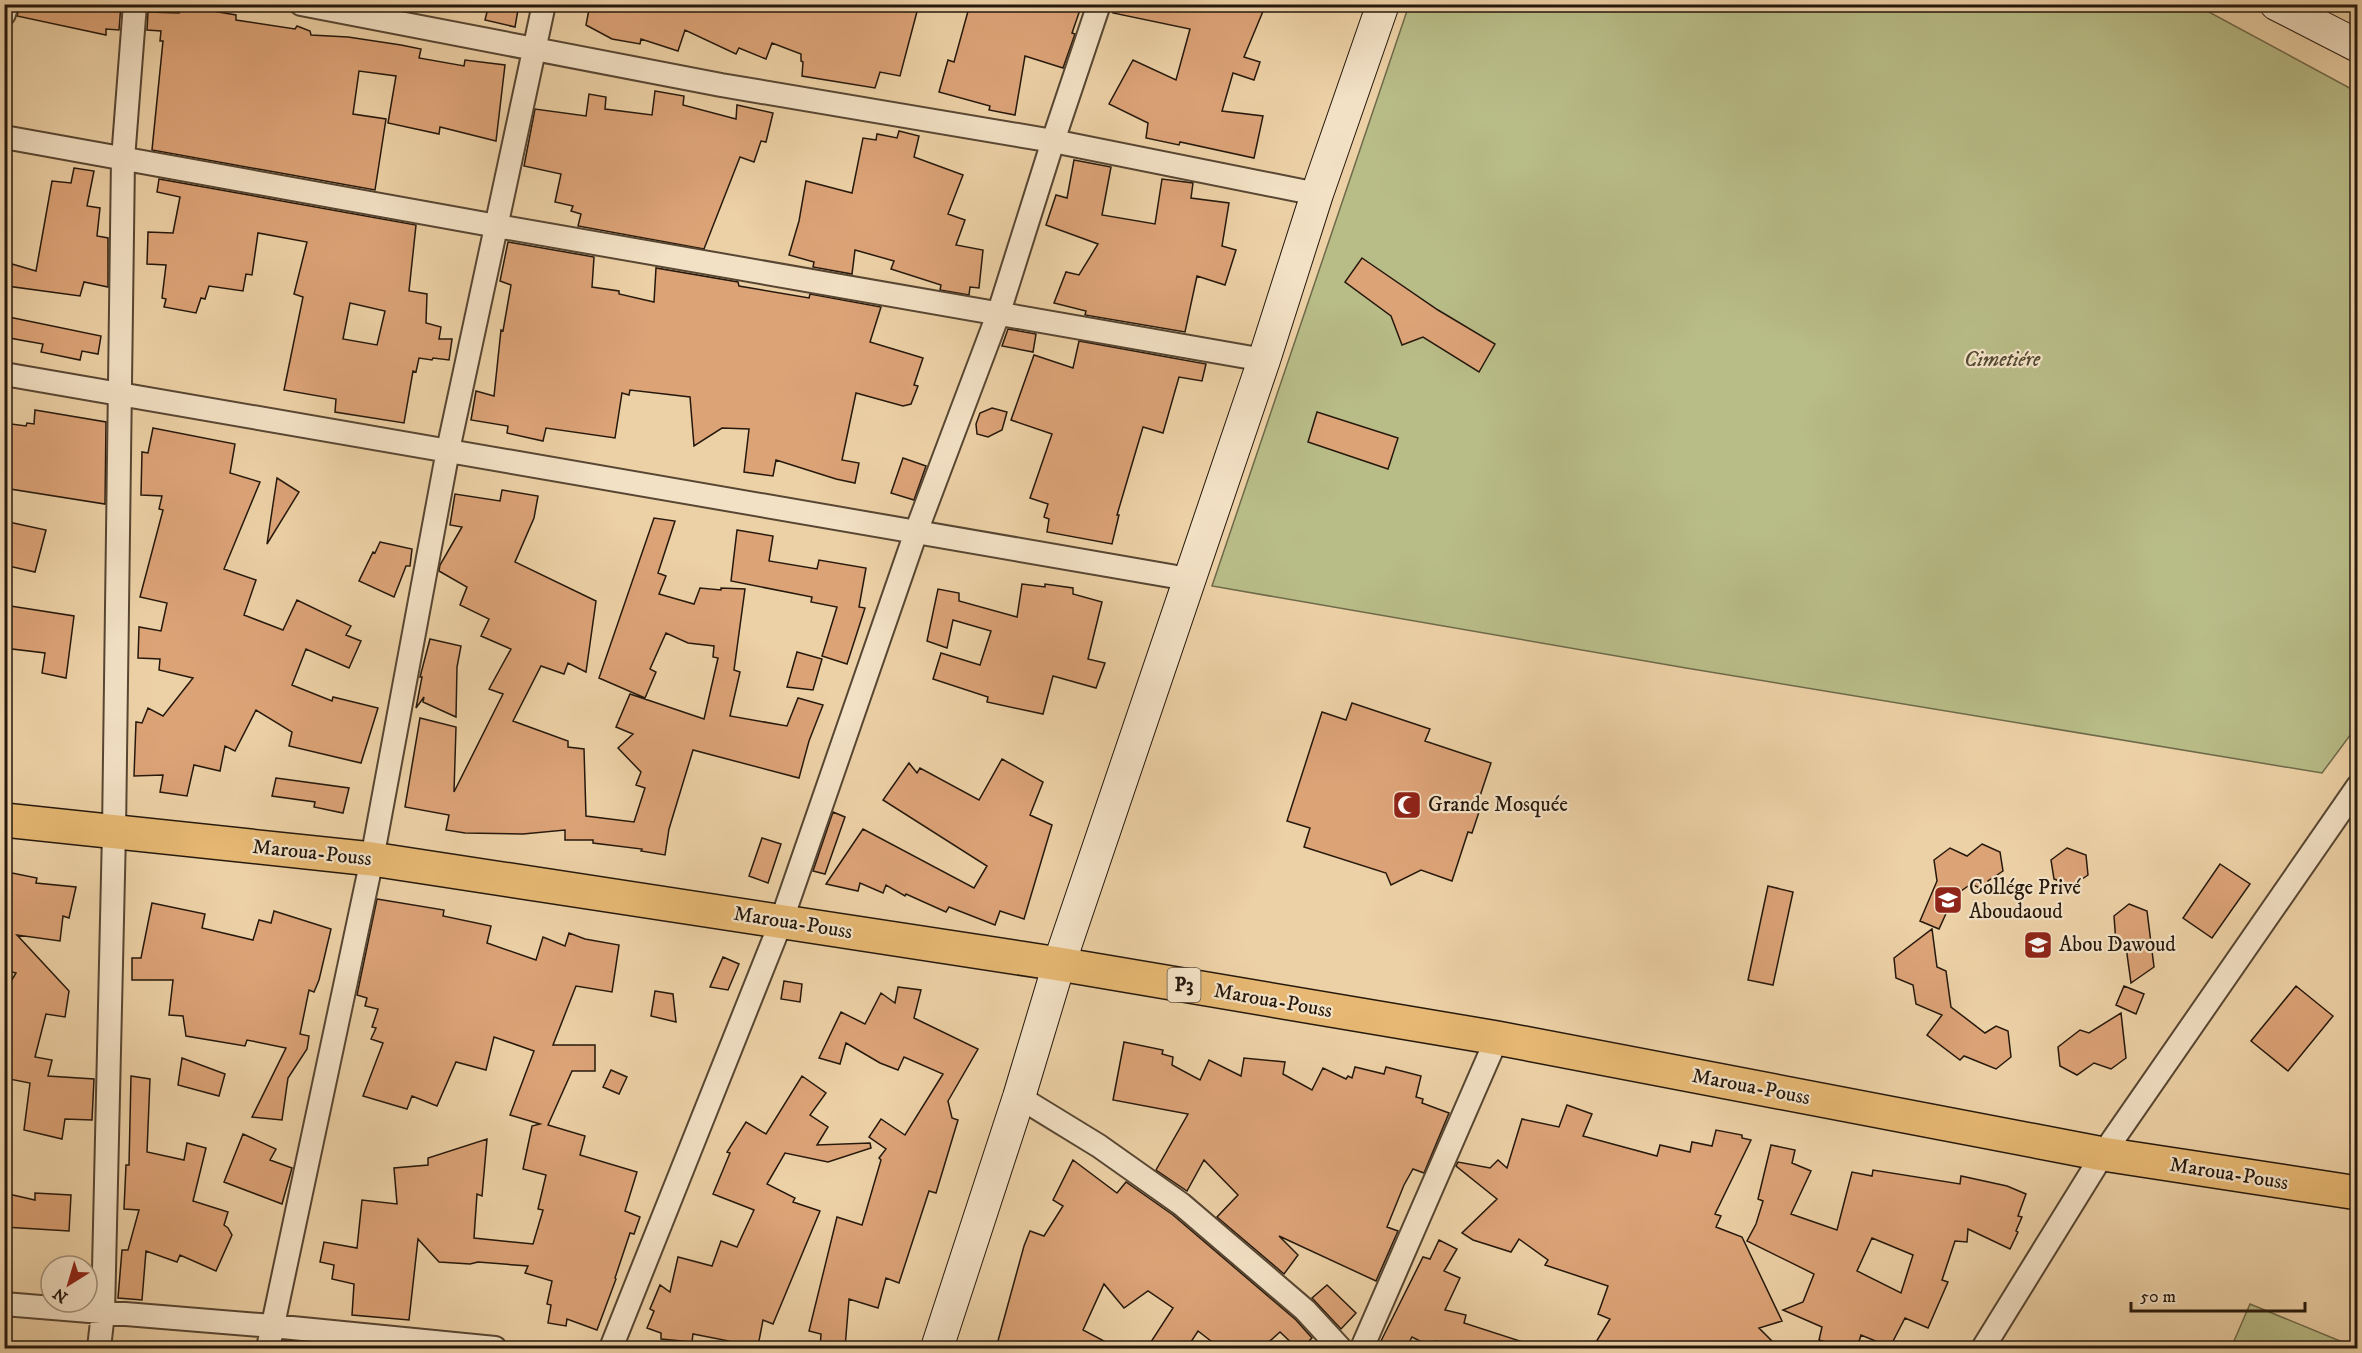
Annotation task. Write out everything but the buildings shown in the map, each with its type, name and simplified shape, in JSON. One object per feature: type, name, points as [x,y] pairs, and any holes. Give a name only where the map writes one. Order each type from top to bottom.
[{"type":"main road","points":[[937,1348],[1019,1097],[1059,964],[1383,4]]},
{"type":"main road","points":[[2276,4],[2358,46]]},
{"type":"main road","name":"Maroua-Pouss","points":[[4,820],[372,859],[1059,964],[1497,1038],[2103,1155],[2358,1193]]},
{"type":"street","points":[[4,14],[7,4]]},
{"type":"street","points":[[99,1348],[103,1313],[114,832],[123,159],[135,4]]},
{"type":"street","points":[[300,4],[721,85],[1053,141],[1317,194]]},
{"type":"street","points":[[268,1348],[372,859],[448,450],[536,50],[544,4]]},
{"type":"street","points":[[611,1348],[782,922],[916,532],[999,312],[1099,4]]},
{"type":"street","points":[[4,137],[1264,360]]},
{"type":"street","points":[[4,374],[1188,579]]},
{"type":"street","points":[[1983,1348],[2103,1155],[2358,786]]},
{"type":"street","points":[[1362,1348],[1497,1038]]},
{"type":"street","points":[[1019,1097],[1099,1146],[1181,1204],[1305,1310],[1340,1348]]},
{"type":"street","points":[[4,1304],[272,1326],[495,1348]]},
{"type":"green space","name":"Cimetiére","points":[[1409,5],[2196,5],[2357,92],[2357,726],[2322,773],[1686,668],[1212,586]]},
{"type":"green space","points":[[2250,1304],[2357,1348],[2231,1348]]},
{"type":"place","name":"Grande Mosquée","points":[[1407,805]]},
{"type":"place","name":"Collége Privé Aboudaoud","points":[[1948,900]]},
{"type":"place","name":"Abou Dawoud","points":[[2038,945]]}]
